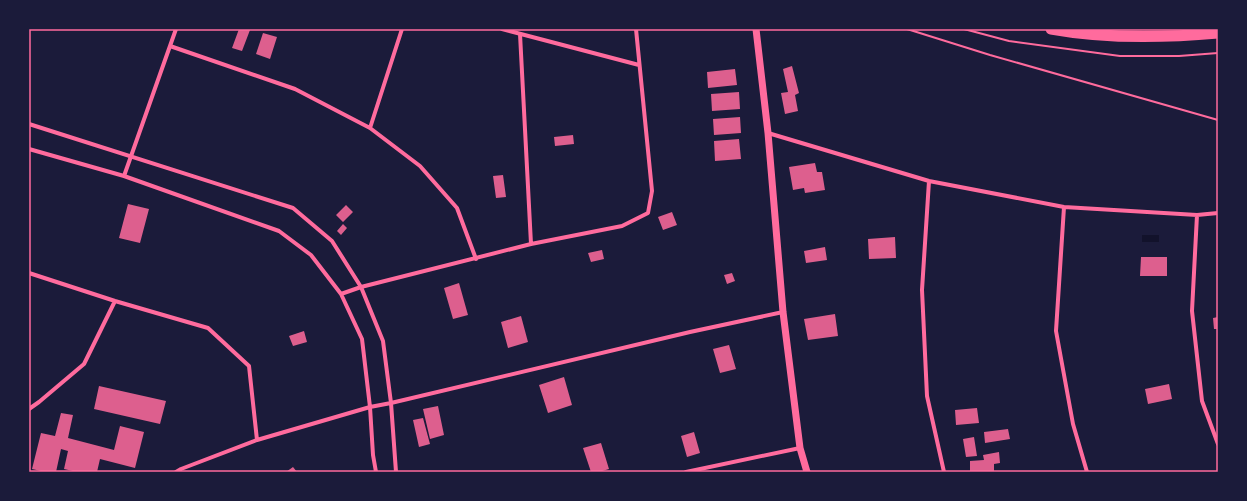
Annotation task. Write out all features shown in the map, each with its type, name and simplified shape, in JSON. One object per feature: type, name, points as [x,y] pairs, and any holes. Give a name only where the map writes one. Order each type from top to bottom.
[{"type":"highway","points":[[1051,29],[1071,33],[1138,38],[1218,33]]},
{"type":"street","points":[[124,176],[176,29]]},
{"type":"street","points":[[370,128],[402,29]]},
{"type":"street","points":[[502,29],[639,65]]},
{"type":"street","points":[[341,294],[361,287],[531,244],[622,226],[648,213],[652,191],[636,29]]},
{"type":"street","points":[[756,29],[768,133],[783,312],[800,448],[807,472]]},
{"type":"street","points":[[520,34],[531,244]]},
{"type":"street","points":[[170,46],[295,89],[370,128],[420,166],[457,208],[476,259]]},
{"type":"street","points":[[29,124],[293,208],[332,241],[361,287],[383,341],[391,403],[396,472]]},
{"type":"street","points":[[768,133],[929,181],[1064,207],[1197,215],[1218,213]]},
{"type":"street","points":[[29,149],[124,176],[279,231],[311,255],[341,294],[362,339],[370,407],[373,455],[376,472]]},
{"type":"street","points":[[929,181],[922,290],[926,380],[927,396],[944,472]]},
{"type":"street","points":[[1064,207],[1056,331],[1073,424],[1087,472]]},
{"type":"street","points":[[1197,215],[1192,311],[1202,401],[1218,444]]},
{"type":"street","points":[[29,273],[114,302],[208,328],[249,366],[257,440]]},
{"type":"street","points":[[29,409],[84,364],[114,302]]},
{"type":"street","points":[[176,472],[257,440],[370,407],[690,332],[783,312]]},
{"type":"street","points":[[686,472],[800,448]]},
{"type":"path","points":[[908,29],[1005,60],[1218,120]]},
{"type":"path","points":[[964,29],[1009,41],[1120,56],[1179,56],[1218,53]]},
{"type":"shaded area","points":[[1142,235],[1159,235],[1159,242],[1142,242]]},
{"type":"building","points":[[239,29],[250,30],[242,51],[232,48]]},
{"type":"building","points":[[263,33],[277,37],[270,59],[256,54]]},
{"type":"building","points":[[792,66],[799,93],[795,95],[798,111],[785,114],[781,93],[788,92],[783,69]]},
{"type":"building","points":[[735,69],[737,85],[708,88],[707,72]]},
{"type":"building","points":[[739,92],[740,109],[712,111],[711,94]]},
{"type":"building","points":[[740,117],[741,133],[714,135],[713,119]]},
{"type":"building","points":[[573,135],[574,144],[555,146],[554,137]]},
{"type":"building","points":[[739,139],[741,159],[715,161],[714,141]]},
{"type":"building","points":[[815,163],[817,172],[822,172],[825,190],[805,193],[804,188],[793,190],[789,167]]},
{"type":"building","points":[[503,175],[506,197],[496,198],[493,176]]},
{"type":"building","points":[[128,204],[149,209],[140,243],[119,238]]},
{"type":"building","points":[[346,205],[353,212],[343,222],[336,215]]},
{"type":"building","points":[[672,212],[677,225],[663,230],[658,217]]},
{"type":"building","points":[[343,224],[347,228],[341,235],[337,231]]},
{"type":"building","points":[[895,237],[896,258],[869,259],[868,239]]},
{"type":"building","points":[[825,247],[827,260],[806,263],[804,251]]},
{"type":"building","points":[[602,250],[604,259],[591,262],[588,253]]},
{"type":"building","points":[[1141,257],[1167,257],[1167,276],[1140,276]]},
{"type":"building","points":[[732,273],[735,281],[727,284],[724,275]]},
{"type":"building","points":[[459,283],[468,315],[453,319],[444,288]]},
{"type":"building","points":[[835,314],[838,336],[808,340],[804,319]]},
{"type":"building","points":[[521,316],[528,342],[508,348],[501,322]]},
{"type":"building","points":[[1218,317],[1218,329],[1214,329],[1213,318]]},
{"type":"building","points":[[304,331],[307,342],[293,346],[289,336]]},
{"type":"building","points":[[729,345],[736,369],[720,373],[713,349]]},
{"type":"building","points":[[564,377],[572,405],[548,413],[539,385]]},
{"type":"building","points":[[1169,384],[1172,399],[1148,404],[1145,389]]},
{"type":"building","points":[[99,386],[166,401],[160,424],[94,409]]},
{"type":"building","points":[[438,406],[444,435],[430,439],[423,409]]},
{"type":"building","points":[[977,408],[979,423],[956,425],[955,410]]},
{"type":"building","points":[[61,413],[73,415],[68,438],[114,450],[120,426],[144,432],[135,468],[100,459],[97,472],[77,472],[64,469],[68,451],[61,449],[56,472],[45,472],[32,469],[41,433],[55,436]]},
{"type":"building","points":[[423,418],[430,444],[419,447],[413,420]]},
{"type":"building","points":[[1008,429],[1010,439],[985,443],[984,432]]},
{"type":"building","points":[[694,432],[700,453],[687,457],[681,436]]},
{"type":"building","points":[[974,437],[977,456],[966,457],[963,439]]},
{"type":"building","points":[[601,443],[609,469],[599,472],[591,472],[583,448]]},
{"type":"building","points":[[999,452],[1000,463],[994,464],[994,472],[970,472],[970,461],[984,460],[983,455]]},
{"type":"building","points":[[293,467],[297,472],[286,472]]}]
